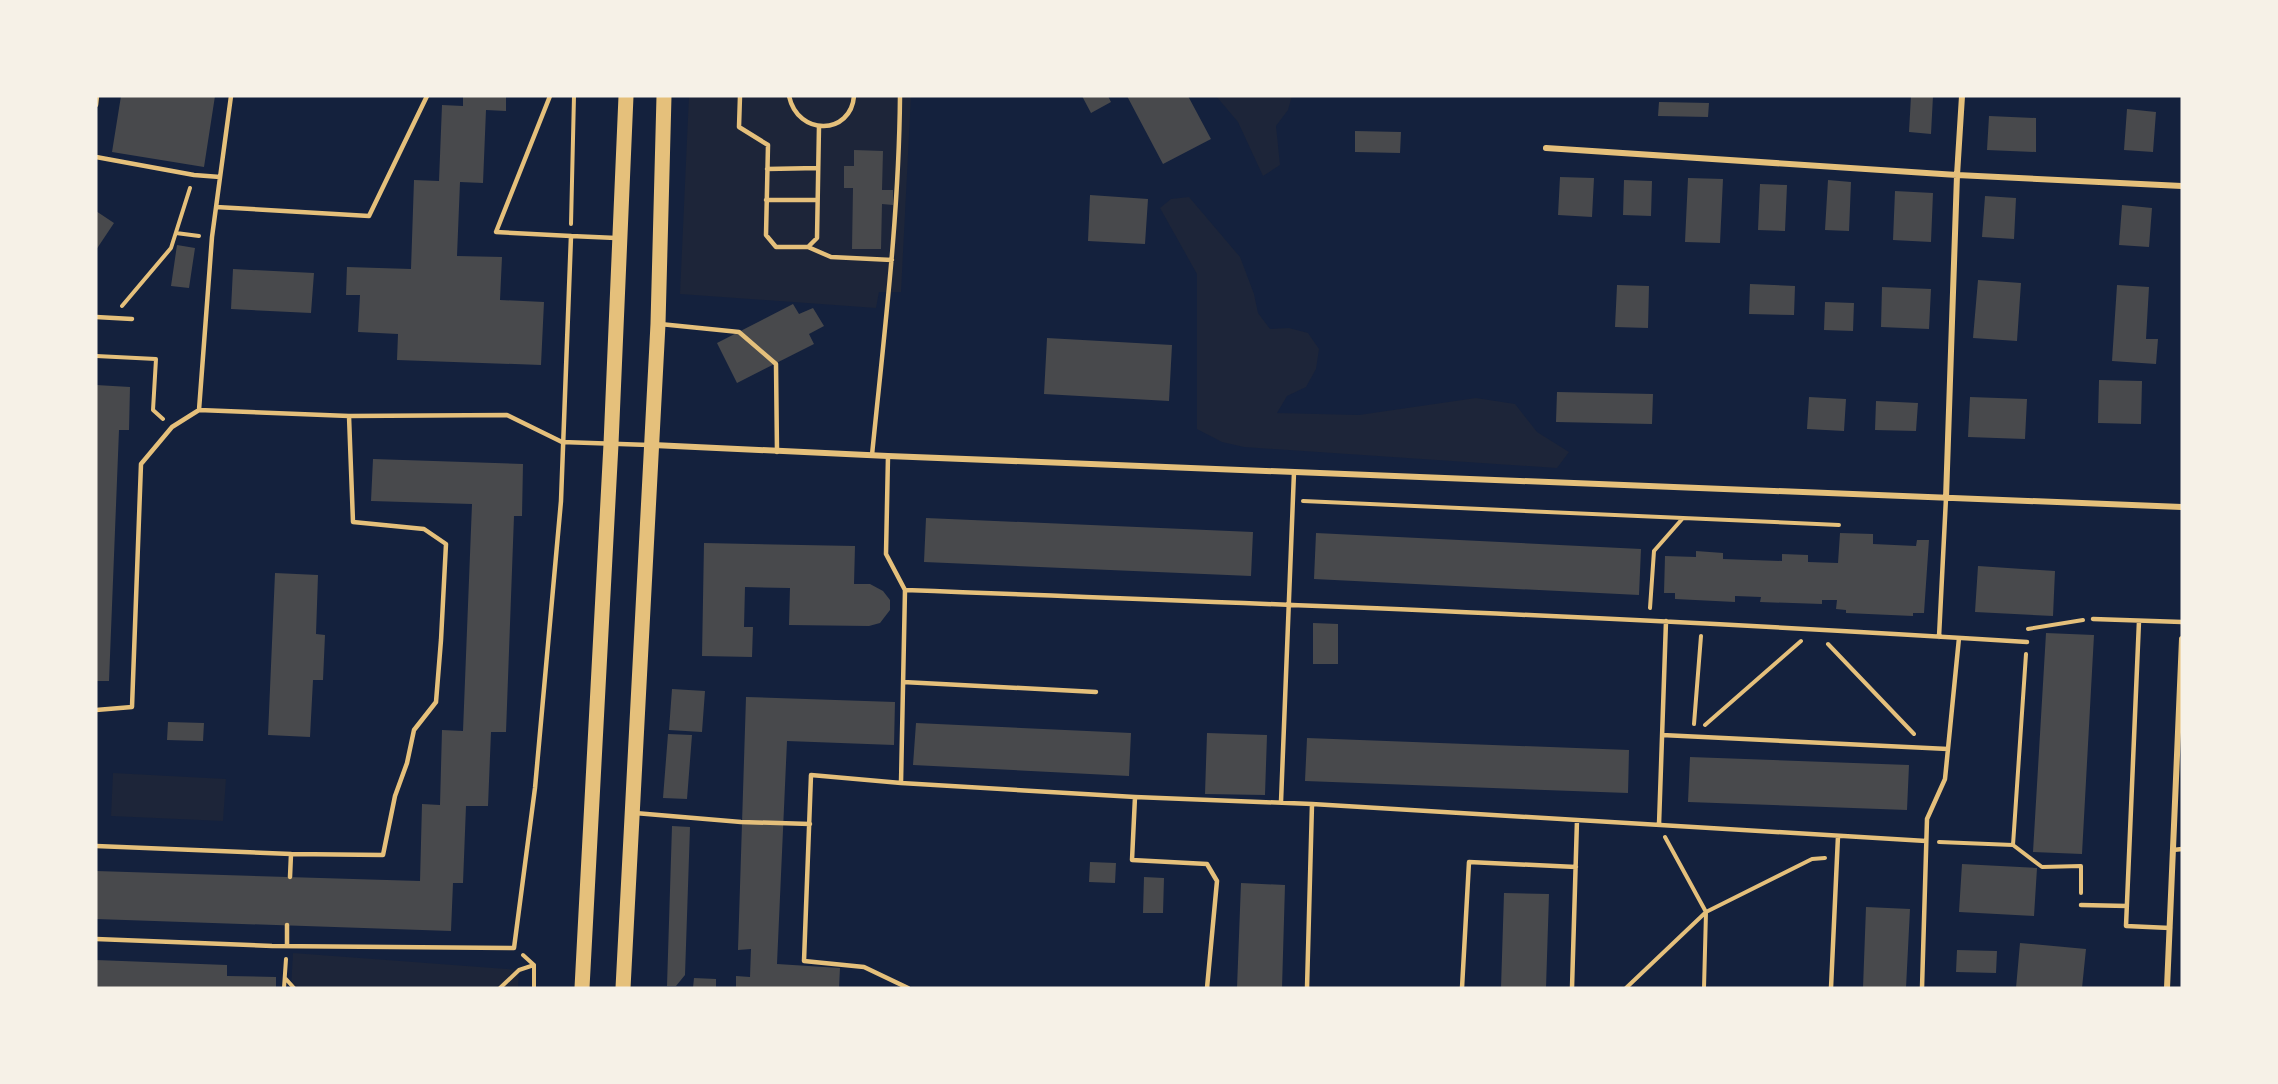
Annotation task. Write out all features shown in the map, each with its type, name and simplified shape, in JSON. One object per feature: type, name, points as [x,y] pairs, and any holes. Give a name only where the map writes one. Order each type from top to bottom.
[{"type":"main road","points":[[582,988],[611,444],[626,96]]},
{"type":"main road","points":[[623,988],[658,324],[664,96]]},
{"type":"street","points":[[1946,498],[1957,175],[1962,96]]},
{"type":"street","points":[[1546,148],[1957,175],[2182,186]]},
{"type":"street","points":[[652,445],[777,452],[2182,507]]},
{"type":"street","points":[[2167,988],[2180,739],[2182,639]]},
{"type":"lane","points":[[96,105],[97,96]]},
{"type":"lane","points":[[199,410],[212,237],[231,96]]},
{"type":"lane","points":[[216,207],[369,216],[427,96]]},
{"type":"lane","points":[[550,96],[496,232],[620,238]]},
{"type":"lane","points":[[740,96],[739,127],[768,145],[766,235],[776,247],[808,247],[831,257],[892,260]]},
{"type":"lane","points":[[781,96],[789,96],[798,117],[808,124],[819,126],[831,126],[841,121],[849,112],[854,96]]},
{"type":"lane","points":[[872,455],[892,260],[900,155],[900,96]]},
{"type":"lane","points":[[808,247],[817,238],[819,126]]},
{"type":"lane","points":[[96,157],[194,175],[220,177]]},
{"type":"lane","points":[[767,169],[818,168]]},
{"type":"lane","points":[[766,200],[818,200]]},
{"type":"lane","points":[[96,939],[287,946],[514,948],[535,788],[561,501],[571,236]]},
{"type":"lane","points":[[96,317],[132,319]]},
{"type":"lane","points":[[658,324],[739,332],[776,364],[777,452]]},
{"type":"lane","points":[[96,710],[132,707],[141,464],[172,427],[199,410],[349,416],[507,415],[562,442],[652,445]]},
{"type":"lane","points":[[96,846],[291,854],[383,855],[395,796],[407,763],[414,730],[436,702],[446,544],[424,529],[352,522],[349,416]]},
{"type":"lane","points":[[888,456],[886,554],[905,590],[901,783]]},
{"type":"lane","points":[[1281,802],[1294,472]]},
{"type":"lane","points":[[1939,636],[1946,498]]},
{"type":"lane","points":[[905,590],[1649,620],[2027,642]]},
{"type":"lane","points":[[2093,619],[2182,622]]},
{"type":"lane","points":[[1659,825],[1666,621]]},
{"type":"lane","points":[[2139,621],[2126,926],[2170,928]]},
{"type":"lane","points":[[1922,988],[1927,819],[1945,779],[1959,638]]},
{"type":"lane","points":[[903,682],[1096,692]]},
{"type":"lane","points":[[1662,735],[1948,749]]},
{"type":"lane","points":[[908,988],[864,967],[804,961],[811,775],[901,783],[1135,797],[1281,802],[1926,841]]},
{"type":"lane","points":[[1135,797],[1132,860],[1207,864],[1217,881],[1207,988]]},
{"type":"lane","points":[[1306,988],[1311,804]]},
{"type":"lane","points":[[633,812],[741,822],[810,824]]},
{"type":"lane","points":[[1572,988],[1577,820]]},
{"type":"lane","points":[[1831,988],[1838,836]]},
{"type":"lane","points":[[2173,850],[2182,849]]},
{"type":"lane","points":[[290,877],[291,854]]},
{"type":"lane","points":[[1462,988],[1469,862],[1576,867]]},
{"type":"lane","points":[[2081,905],[2127,906]]},
{"type":"lane","points":[[287,925],[287,946]]},
{"type":"path","points":[[571,236],[574,96]]},
{"type":"path","points":[[111,318],[171,248],[194,175]]},
{"type":"path","points":[[176,233],[212,237]]},
{"type":"path","points":[[96,356],[156,359],[153,410],[172,427]]},
{"type":"path","points":[[1293,501],[1839,525]]},
{"type":"path","points":[[1649,620],[1654,551],[1683,518]]},
{"type":"path","points":[[2013,845],[2028,629],[2093,619]]},
{"type":"path","points":[[1693,736],[1702,623]]},
{"type":"path","points":[[1693,736],[1814,629],[1927,747]]},
{"type":"path","points":[[1659,825],[1706,912],[1704,988]]},
{"type":"path","points":[[1926,841],[2013,845],[2042,867],[2081,866],[2081,905]]},
{"type":"path","points":[[1626,988],[1706,912],[1812,859],[1838,857]]},
{"type":"path","points":[[284,988],[287,946]]},
{"type":"path","points":[[514,948],[534,965],[534,988]]},
{"type":"path","points":[[500,988],[519,970],[534,965]]},
{"type":"path","points":[[284,977],[294,988]]},
{"type":"shaded area","points":[[689,96],[911,96],[901,292],[879,292],[876,308],[680,294]]},
{"type":"shaded area","points":[[1216,96],[1292,96],[1288,110],[1276,126],[1280,165],[1263,176],[1238,122]]},
{"type":"shaded area","points":[[1189,197],[1240,257],[1254,294],[1258,313],[1270,329],[1289,328],[1308,333],[1319,349],[1316,369],[1306,387],[1287,396],[1277,413],[1359,415],[1476,398],[1515,404],[1537,432],[1569,452],[1557,468],[1244,447],[1222,442],[1197,429],[1197,274],[1160,208],[1171,199]]},
{"type":"shaded area","points":[[113,773],[226,779],[223,821],[111,816]]},
{"type":"shaded area","points":[[293,953],[519,970],[518,988],[291,988]]},
{"type":"building","points":[[121,96],[215,96],[204,167],[112,152]]},
{"type":"building","points":[[463,96],[506,96],[506,111],[486,110],[483,183],[460,182],[457,256],[502,257],[500,300],[544,302],[541,365],[397,360],[398,334],[358,332],[360,295],[346,295],[347,267],[411,269],[414,180],[439,181],[442,105],[463,106]]},
{"type":"building","points":[[1082,96],[1108,96],[1111,102],[1091,113]]},
{"type":"building","points":[[1127,96],[1188,96],[1211,139],[1163,164]]},
{"type":"building","points":[[1911,96],[1933,96],[1931,134],[1909,132]]},
{"type":"building","points":[[1659,102],[1709,103],[1708,117],[1658,116]]},
{"type":"building","points":[[2127,109],[2156,112],[2153,152],[2124,150]]},
{"type":"building","points":[[1989,116],[2036,118],[2036,152],[1987,150]]},
{"type":"building","points":[[1355,131],[1401,132],[1400,153],[1355,152]]},
{"type":"building","points":[[854,150],[883,151],[882,190],[893,190],[893,205],[882,204],[881,249],[852,249],[853,188],[844,188],[844,166],[854,166]]},
{"type":"building","points":[[1560,177],[1594,178],[1592,217],[1558,215]]},
{"type":"building","points":[[1688,178],[1723,179],[1720,243],[1685,242]]},
{"type":"building","points":[[1624,180],[1652,181],[1651,216],[1623,215]]},
{"type":"building","points":[[1828,180],[1851,182],[1849,231],[1825,230]]},
{"type":"building","points":[[1760,184],[1787,185],[1785,231],[1758,230]]},
{"type":"building","points":[[1895,191],[1933,193],[1931,242],[1893,240]]},
{"type":"building","points":[[1090,195],[1148,199],[1145,244],[1088,241]]},
{"type":"building","points":[[1985,196],[2016,198],[2014,239],[1982,237]]},
{"type":"building","points":[[2122,205],[2152,208],[2149,247],[2119,245]]},
{"type":"building","points":[[96,211],[114,223],[96,250]]},
{"type":"building","points":[[177,245],[195,248],[189,288],[171,286]]},
{"type":"building","points":[[233,269],[314,273],[311,313],[231,309]]},
{"type":"building","points":[[1978,280],[2021,283],[2017,341],[1973,338]]},
{"type":"building","points":[[1750,284],[1795,286],[1794,315],[1749,314]]},
{"type":"building","points":[[1617,285],[1649,286],[1648,328],[1615,327]]},
{"type":"building","points":[[2117,285],[2149,287],[2146,339],[2158,339],[2156,364],[2112,361]]},
{"type":"building","points":[[1882,287],[1931,289],[1929,329],[1881,327]]},
{"type":"building","points":[[1825,302],[1854,303],[1853,331],[1824,330]]},
{"type":"building","points":[[793,304],[799,314],[813,308],[824,326],[809,334],[814,344],[737,383],[717,343]]},
{"type":"building","points":[[1047,338],[1172,345],[1169,401],[1044,394]]},
{"type":"building","points":[[2099,380],[2142,381],[2141,424],[2098,423]]},
{"type":"building","points":[[96,385],[130,387],[129,430],[119,430],[109,681],[96,681]]},
{"type":"building","points":[[1557,392],[1653,394],[1652,424],[1556,422]]},
{"type":"building","points":[[1809,397],[1846,399],[1844,431],[1807,429]]},
{"type":"building","points":[[1970,397],[2027,399],[2025,439],[1968,437]]},
{"type":"building","points":[[1876,401],[1918,403],[1916,431],[1875,430]]},
{"type":"building","points":[[373,459],[523,464],[522,516],[514,516],[506,732],[491,732],[488,806],[466,806],[463,883],[453,883],[451,931],[96,919],[96,871],[420,881],[422,804],[440,805],[442,730],[463,731],[472,504],[371,501]]},
{"type":"building","points":[[926,518],[1253,532],[1251,576],[924,562]]},
{"type":"building","points":[[1316,533],[1641,549],[1639,595],[1314,579]]},
{"type":"building","points":[[1840,533],[1873,534],[1873,544],[1916,546],[1917,540],[1929,540],[1924,613],[1913,613],[1913,616],[1846,613],[1846,610],[1836,609],[1837,600],[1822,600],[1822,604],[1760,602],[1761,597],[1735,596],[1735,602],[1675,599],[1675,593],[1664,593],[1665,556],[1696,557],[1696,551],[1723,553],[1723,559],[1782,561],[1782,554],[1808,555],[1808,562],[1838,563]]},
{"type":"building","points":[[704,543],[855,546],[854,584],[870,584],[883,591],[890,600],[890,610],[880,623],[869,626],[789,625],[790,588],[745,587],[744,627],[753,627],[752,657],[702,656]]},
{"type":"building","points":[[1978,566],[2055,571],[2053,616],[1975,612]]},
{"type":"building","points":[[275,573],[318,575],[316,634],[325,635],[323,680],[313,680],[310,737],[268,735]]},
{"type":"building","points":[[1313,623],[1338,624],[1338,664],[1313,664]]},
{"type":"building","points":[[2046,633],[2094,635],[2082,854],[2033,852]]},
{"type":"building","points":[[672,689],[705,691],[702,732],[669,730]]},
{"type":"building","points":[[746,697],[895,702],[894,745],[787,741],[777,964],[840,968],[839,988],[736,988],[736,976],[750,977],[751,949],[738,950]]},
{"type":"building","points":[[168,722],[204,723],[203,741],[167,740]]},
{"type":"building","points":[[916,723],[1131,733],[1129,776],[913,765]]},
{"type":"building","points":[[1207,733],[1267,735],[1265,795],[1205,794]]},
{"type":"building","points":[[668,734],[692,735],[687,799],[663,798]]},
{"type":"building","points":[[1307,738],[1629,750],[1628,793],[1305,781]]},
{"type":"building","points":[[1690,757],[1909,765],[1907,810],[1688,802]]},
{"type":"building","points":[[672,826],[690,827],[685,975],[676,986],[667,986]]},
{"type":"building","points":[[1090,862],[1116,863],[1115,883],[1089,882]]},
{"type":"building","points":[[1962,864],[2037,868],[2034,916],[1959,912]]},
{"type":"building","points":[[1144,877],[1164,878],[1163,913],[1143,913]]},
{"type":"building","points":[[1241,883],[1285,885],[1282,988],[1237,988]]},
{"type":"building","points":[[1504,893],[1549,894],[1546,988],[1501,988]]},
{"type":"building","points":[[1866,907],[1910,909],[1906,988],[1863,988]]},
{"type":"building","points":[[2020,943],[2086,949],[2082,988],[2016,988]]},
{"type":"building","points":[[1957,950],[1997,951],[1996,973],[1956,972]]},
{"type":"building","points":[[96,960],[227,965],[227,976],[276,977],[276,988],[96,988]]},
{"type":"building","points":[[694,978],[716,979],[716,988],[693,988]]}]
